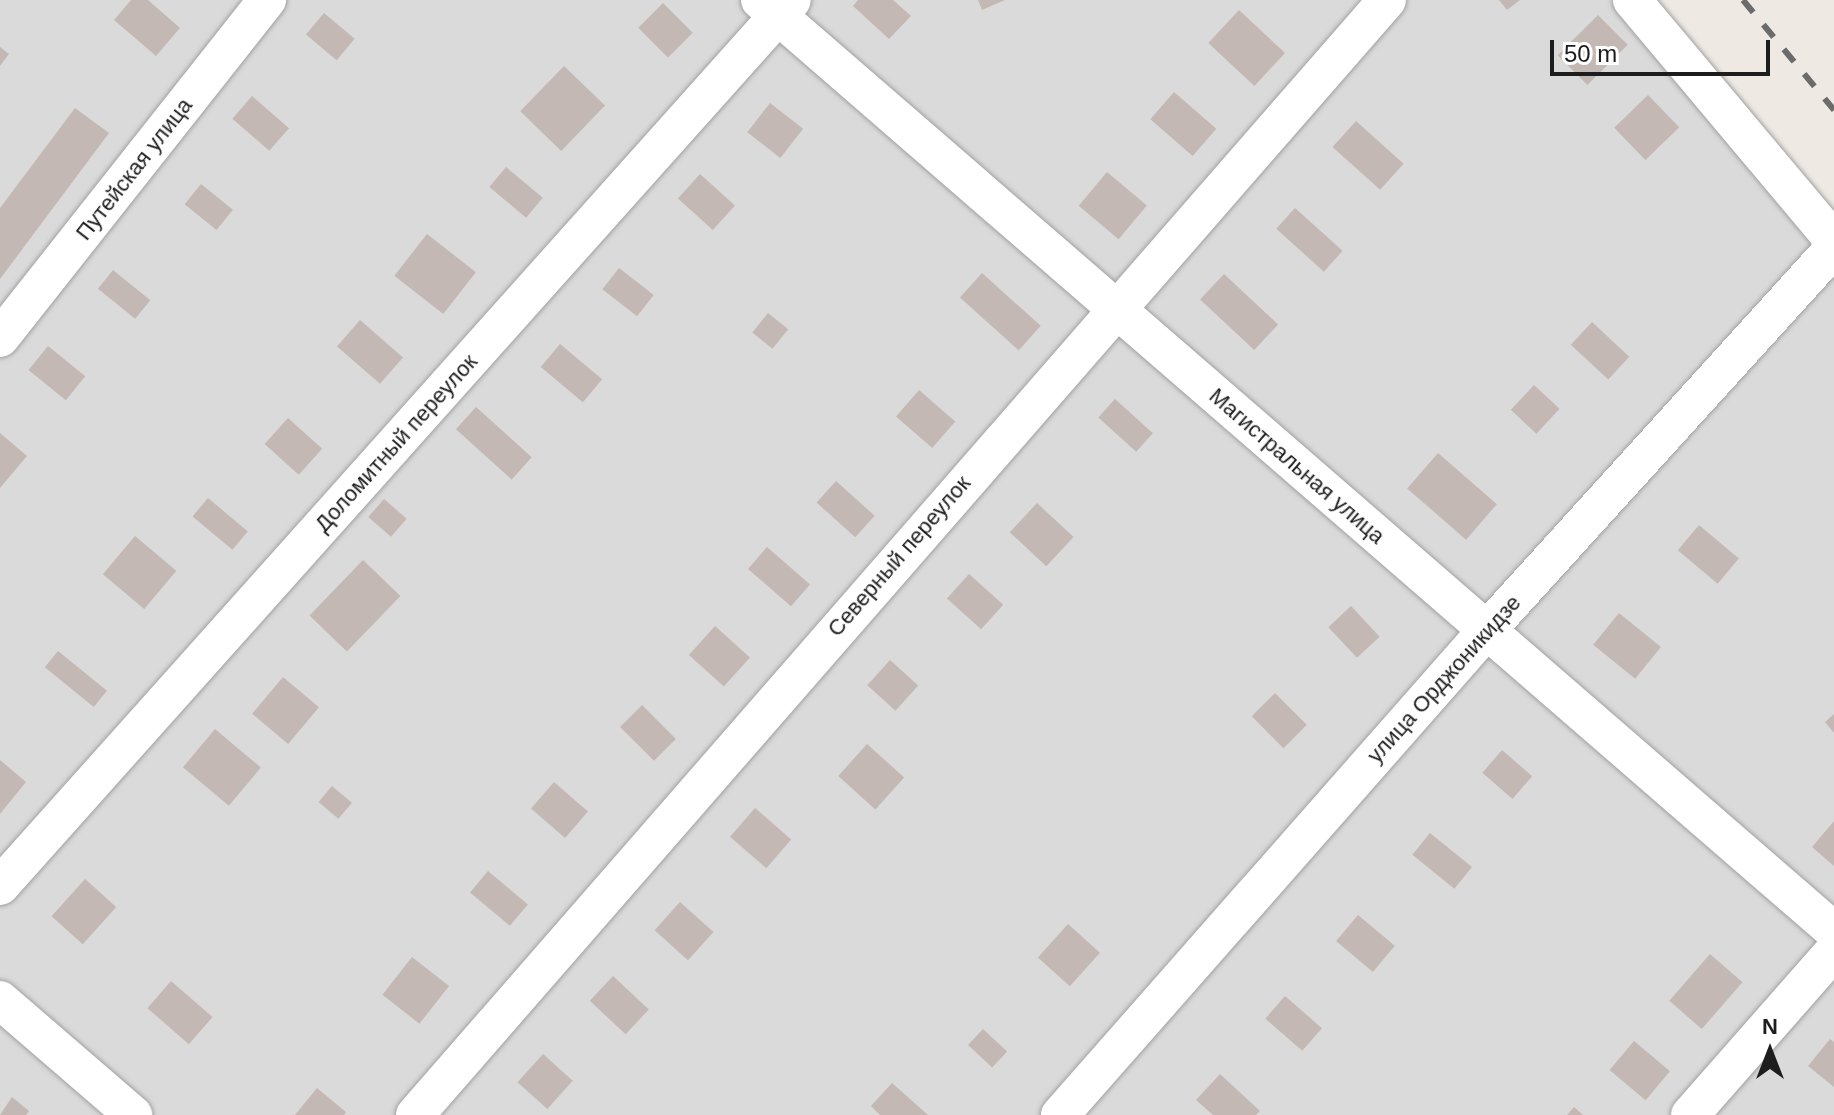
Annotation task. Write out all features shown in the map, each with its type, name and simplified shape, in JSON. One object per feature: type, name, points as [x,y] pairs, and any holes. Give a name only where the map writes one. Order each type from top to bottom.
[{"type":"street","name":"Путейская улица","points":[[0,338],[267,0]]},
{"type":"street","name":"Северный переулок","points":[[415,1115],[1114,309],[1387,0]]},
{"type":"street","points":[[1632,0],[1834,241]]},
{"type":"street","name":"Магистральная улица","points":[[777,5],[1114,309],[1834,931]]},
{"type":"street","name":"Доломитный переулок","points":[[0,886],[777,5]]},
{"type":"street","name":"улица Орджоникидзе","points":[[1060,1115],[1487,630],[1834,248]]},
{"type":"street","points":[[1690,1115],[1834,951]]},
{"type":"street","points":[[0,1000],[133,1115]]},
{"type":"shaded area","points":[[0,0],[257,0],[0,326]]},
{"type":"shaded area","points":[[276,0],[741,0],[763,19],[0,872],[0,349]]},
{"type":"shaded area","points":[[808,0],[1374,0],[1115,294],[794,15]]},
{"type":"shaded area","points":[[1399,0],[1610,0],[1819,253],[1487,615],[1131,307]]},
{"type":"shaded area","points":[[778,30],[1099,314],[402,1115],[151,1115],[0,982],[0,901]]},
{"type":"shaded area","points":[[1834,269],[1834,917],[1502,631]]},
{"type":"shaded area","points":[[1114,327],[1472,632],[1047,1115],[427,1115]]},
{"type":"shaded area","points":[[1489,646],[1828,943],[1678,1115],[1074,1115]]},
{"type":"shaded area","points":[[1834,964],[1834,1115],[1702,1115]]},
{"type":"shaded area","points":[[0,1019],[113,1115],[0,1115]]},
{"type":"building","points":[[131,0],[148,0],[180,28],[156,56],[114,20]]},
{"type":"building","points":[[858,0],[893,0],[911,16],[889,39],[853,6]]},
{"type":"building","points":[[978,0],[1005,0],[982,10]]},
{"type":"building","points":[[1499,0],[1520,0],[1507,10]]},
{"type":"building","points":[[663,3],[693,33],[668,57],[638,28]]},
{"type":"building","points":[[1239,10],[1285,53],[1254,86],[1208,43]]},
{"type":"building","points":[[324,13],[355,39],[337,60],[306,34]]},
{"type":"building","points":[[1598,15],[1628,45],[1587,85],[1558,55]]},
{"type":"building","points":[[0,47],[9,54],[0,66]]},
{"type":"building","points":[[564,66],[605,106],[561,151],[520,111]]},
{"type":"building","points":[[1174,92],[1216,129],[1193,156],[1150,119]]},
{"type":"building","points":[[1648,95],[1679,127],[1645,160],[1614,128]]},
{"type":"building","points":[[252,96],[289,128],[269,151],[232,119]]},
{"type":"building","points":[[770,103],[803,129],[780,158],[747,132]]},
{"type":"building","points":[[75,108],[109,133],[0,279],[0,208]]},
{"type":"building","points":[[1356,121],[1404,164],[1380,190],[1333,147]]},
{"type":"building","points":[[506,167],[543,198],[526,218],[489,187]]},
{"type":"building","points":[[1107,172],[1147,205],[1119,239],[1079,206]]},
{"type":"building","points":[[700,174],[735,205],[713,230],[678,199]]},
{"type":"building","points":[[201,184],[233,210],[217,230],[185,204]]},
{"type":"building","points":[[1295,208],[1343,251],[1324,272],[1276,229]]},
{"type":"building","points":[[427,234],[476,272],[443,314],[394,276]]},
{"type":"building","points":[[619,268],[654,295],[637,316],[602,289]]},
{"type":"building","points":[[113,270],[150,300],[135,319],[98,289]]},
{"type":"building","points":[[982,273],[1041,326],[1019,350],[960,298]]},
{"type":"building","points":[[1224,274],[1278,324],[1254,350],[1200,300]]},
{"type":"building","points":[[768,313],[788,329],[772,349],[752,332]]},
{"type":"building","points":[[360,320],[403,357],[380,384],[337,346]]},
{"type":"building","points":[[1592,322],[1629,357],[1608,379],[1571,345]]},
{"type":"building","points":[[560,344],[602,379],[583,402],[541,367]]},
{"type":"building","points":[[48,346],[85,376],[66,400],[28,370]]},
{"type":"building","points":[[1534,385],[1560,409],[1536,434],[1511,410]]},
{"type":"building","points":[[919,390],[955,421],[932,448],[896,416]]},
{"type":"building","points":[[1115,399],[1153,433],[1136,452],[1098,418]]},
{"type":"building","points":[[476,407],[532,457],[512,479],[456,429]]},
{"type":"building","points":[[288,418],[322,449],[299,475],[265,444]]},
{"type":"building","points":[[0,433],[27,456],[0,488]]},
{"type":"building","points":[[1438,453],[1497,504],[1466,540],[1407,488]]},
{"type":"building","points":[[836,481],[875,516],[855,537],[817,503]]},
{"type":"building","points":[[208,498],[248,531],[232,550],[193,516]]},
{"type":"building","points":[[384,499],[407,519],[391,537],[368,517]]},
{"type":"building","points":[[1037,503],[1074,537],[1046,566],[1010,532]]},
{"type":"building","points":[[1699,525],[1739,558],[1718,584],[1678,550]]},
{"type":"building","points":[[135,536],[176,571],[144,609],[103,574]]},
{"type":"building","points":[[767,547],[810,584],[791,606],[748,569]]},
{"type":"building","points":[[363,560],[400,596],[347,652],[310,615]]},
{"type":"building","points":[[969,574],[1003,605],[981,629],[947,599]]},
{"type":"building","points":[[1351,606],[1380,637],[1357,658],[1328,627]]},
{"type":"building","points":[[1619,613],[1661,647],[1635,679],[1593,645]]},
{"type":"building","points":[[715,626],[750,657],[724,686],[689,655]]},
{"type":"building","points":[[58,651],[107,691],[94,707],[45,667]]},
{"type":"building","points":[[890,660],[918,685],[895,711],[867,685]]},
{"type":"building","points":[[283,677],[319,707],[288,744],[252,714]]},
{"type":"building","points":[[1275,693],[1307,725],[1283,748],[1252,716]]},
{"type":"building","points":[[642,705],[676,739],[654,761],[620,727]]},
{"type":"building","points":[[1834,714],[1834,733],[1825,722]]},
{"type":"building","points":[[215,729],[261,768],[229,806],[183,767]]},
{"type":"building","points":[[867,744],[904,777],[875,809],[838,776]]},
{"type":"building","points":[[1502,750],[1532,776],[1513,799],[1482,773]]},
{"type":"building","points":[[0,760],[26,782],[0,814]]},
{"type":"building","points":[[554,782],[588,812],[565,838],[531,808]]},
{"type":"building","points":[[332,786],[352,803],[338,819],[319,802]]},
{"type":"building","points":[[755,808],[791,839],[766,868],[730,837]]},
{"type":"building","points":[[1834,821],[1834,866],[1812,847]]},
{"type":"building","points":[[1430,833],[1472,867],[1454,889],[1412,855]]},
{"type":"building","points":[[488,871],[528,904],[510,926],[470,892]]},
{"type":"building","points":[[85,879],[116,907],[83,944],[52,916]]},
{"type":"building","points":[[680,902],[713,932],[688,960],[655,930]]},
{"type":"building","points":[[1358,915],[1395,946],[1373,972],[1336,941]]},
{"type":"building","points":[[1068,924],[1100,953],[1070,986],[1038,957]]},
{"type":"building","points":[[1710,954],[1742,982],[1702,1029],[1669,1001]]},
{"type":"building","points":[[412,957],[449,986],[419,1024],[382,995]]},
{"type":"building","points":[[613,976],[649,1009],[626,1034],[590,1001]]},
{"type":"building","points":[[171,981],[213,1017],[189,1044],[147,1008]]},
{"type":"building","points":[[1285,996],[1322,1028],[1302,1051],[1265,1019]]},
{"type":"building","points":[[983,1029],[1007,1052],[992,1068],[968,1045]]},
{"type":"building","points":[[1830,1039],[1834,1042],[1834,1087],[1808,1066]]},
{"type":"building","points":[[1634,1041],[1670,1071],[1646,1100],[1610,1070]]},
{"type":"building","points":[[543,1054],[573,1081],[547,1109],[518,1082]]},
{"type":"building","points":[[1220,1074],[1260,1111],[1256,1115],[1213,1115],[1196,1100]]},
{"type":"building","points":[[892,1083],[928,1115],[880,1115],[871,1106]]},
{"type":"building","points":[[317,1088],[346,1112],[344,1115],[295,1115]]},
{"type":"building","points":[[12,1097],[29,1111],[26,1115],[0,1115]]},
{"type":"building","points":[[1574,1107],[1583,1115],[1567,1115]]},
{"type":"railway","points":[[1743,0],[1834,110]]}]
